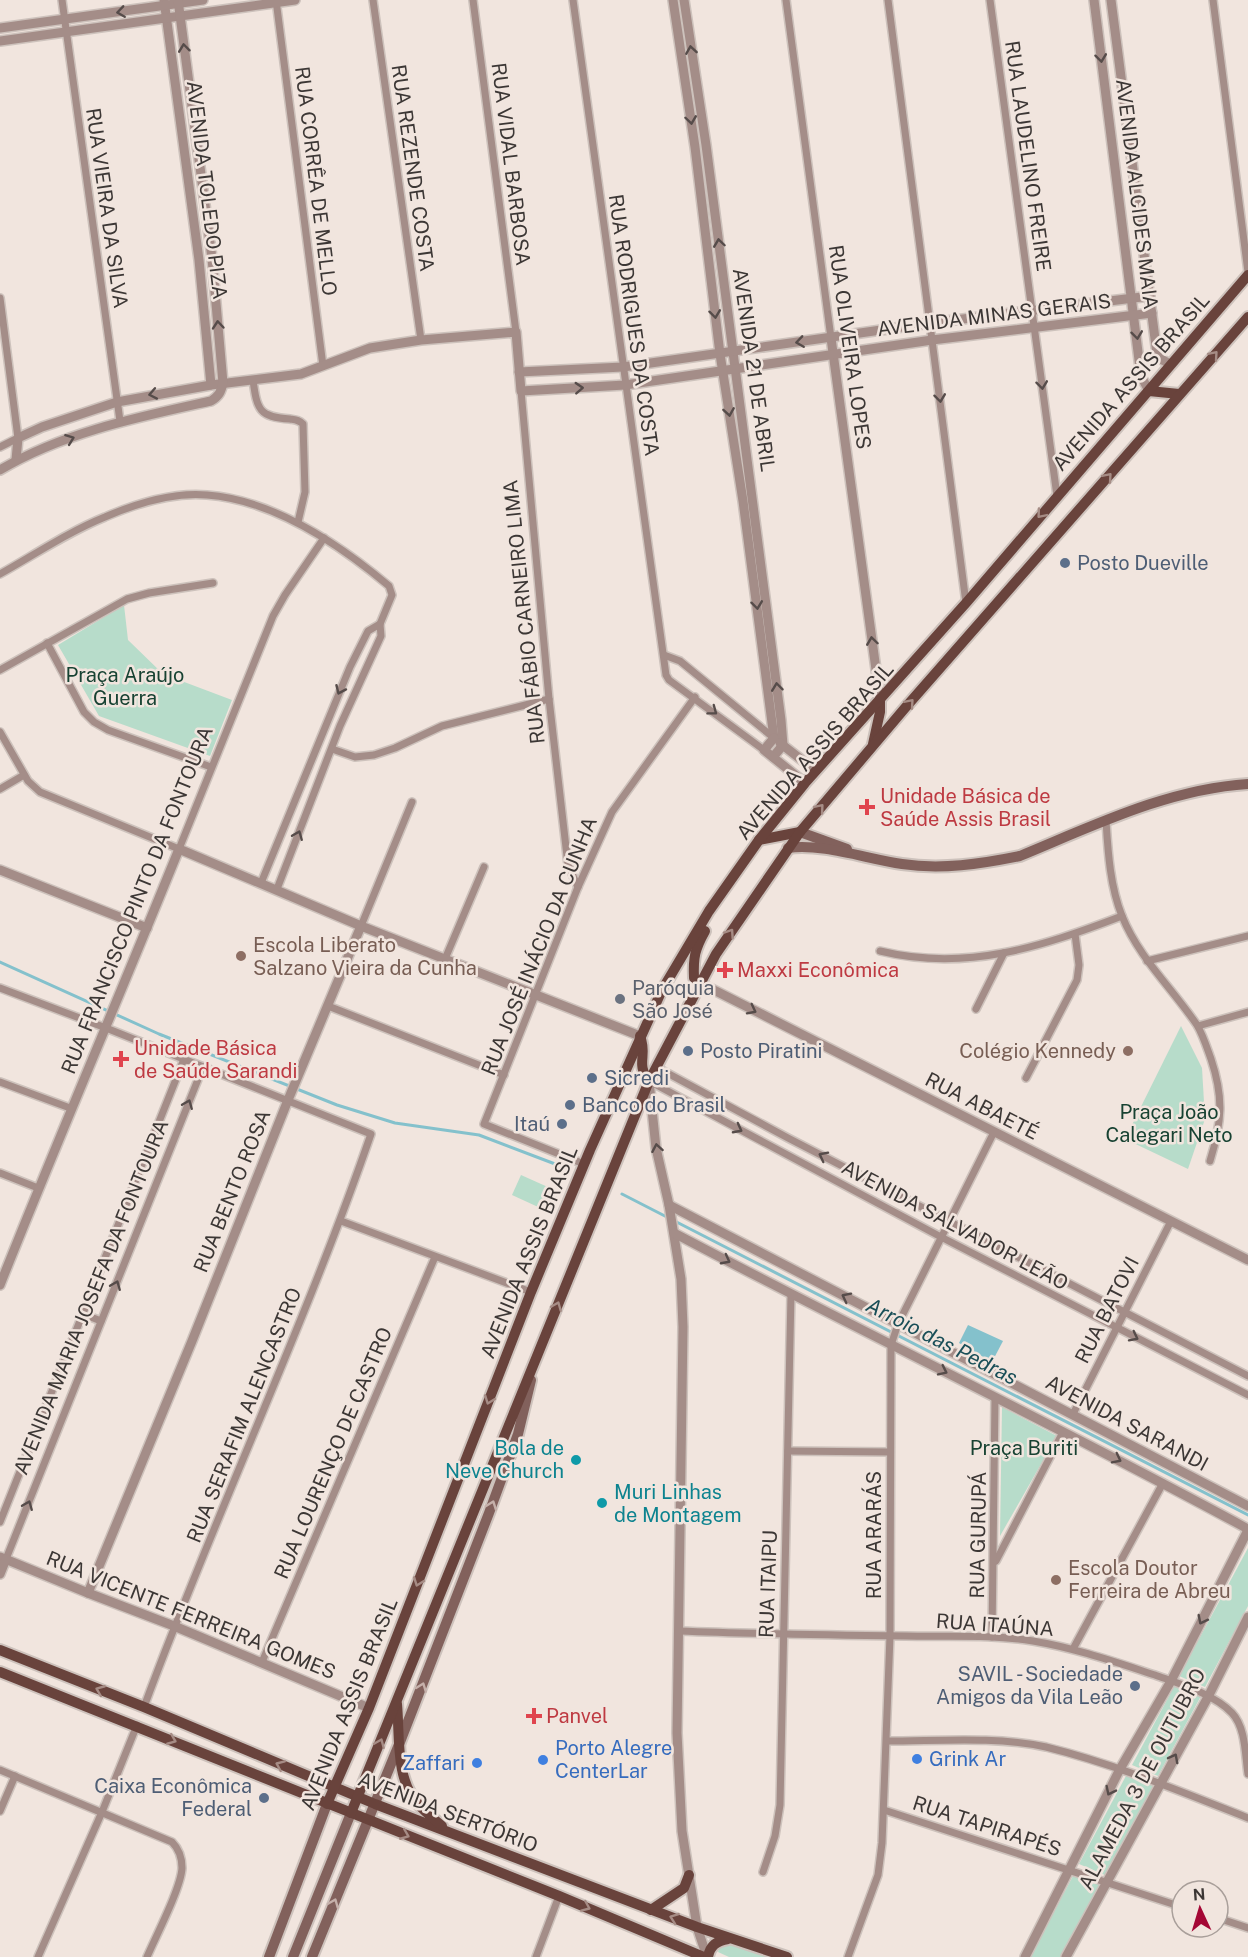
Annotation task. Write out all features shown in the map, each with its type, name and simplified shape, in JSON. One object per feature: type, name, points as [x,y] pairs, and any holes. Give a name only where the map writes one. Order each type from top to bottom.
[{"type":"main road","name":"AVENIDA ASSIS BRASIL","points":[[269,1957],[327,1804],[369,1708],[531,1292],[584,1164],[662,990],[709,911],[759,840],[805,783],[966,603],[1248,274]]},
{"type":"main road","name":"AVENIDA ASSIS BRASIL","points":[[293,1957],[649,1081],[716,954],[800,832],[1248,316]]},
{"type":"main road","points":[[1149,391],[1179,394]]},
{"type":"main road","points":[[872,747],[880,712],[880,699]]},
{"type":"main road","points":[[789,848],[808,846],[922,867],[949,867],[995,861],[1020,856],[1166,799],[1201,790],[1248,784]]},
{"type":"main road","points":[[759,840],[800,832],[878,860]]},
{"type":"main road","points":[[700,983],[694,978],[695,950],[708,926],[709,911]]},
{"type":"main road","points":[[640,1036],[644,1052],[641,1062],[642,1072],[649,1081]]},
{"type":"main road","name":"AVENIDA ASSIS BRASIL","points":[[312,1957],[400,1742],[518,1434],[535,1360]]},
{"type":"main road","name":"AVENIDA SERTÓRIO","points":[[0,1650],[144,1707],[357,1797],[697,1928],[787,1957]]},
{"type":"main road","name":"AVENIDA SERTÓRIO","points":[[0,1672],[706,1957]]},
{"type":"main road","points":[[397,1702],[401,1767],[406,1785],[417,1803],[447,1830]]},
{"type":"main road","points":[[651,1910],[684,1888],[689,1875]]},
{"type":"main road","points":[[706,1957],[716,1942],[728,1939]]},
{"type":"street","name":"RUA VIEIRA DA SILVA","points":[[62,0],[120,421]]},
{"type":"street","points":[[0,28],[165,3],[202,0],[204,13]]},
{"type":"street","points":[[0,41],[204,13],[230,5],[295,0]]},
{"type":"street","name":"RUA REZENDE COSTA","points":[[373,0],[421,340]]},
{"type":"street","name":"RUA VIDAL BARBOSA","points":[[473,0],[516,332]]},
{"type":"street","name":"RUA RODRIGUES DA COSTA","points":[[573,0],[666,675],[669,680],[764,750]]},
{"type":"street","name":"AVENIDA 21 DE ABRIL","points":[[673,0],[695,147],[722,370],[748,500]]},
{"type":"street","name":"AVENIDA 21 DE ABRIL","points":[[684,0],[706,146],[735,368],[748,500],[783,745]]},
{"type":"street","name":"RUA OLIVEIRA LOPES","points":[[786,0],[880,699]]},
{"type":"street","points":[[888,0],[966,603]]},
{"type":"street","name":"RUA LAUDELINO FREIRE","points":[[990,0],[1057,496]]},
{"type":"street","name":"AVENIDA ALCIDES MAIA","points":[[1094,0],[1142,376],[1149,391]]},
{"type":"street","name":"AVENIDA ALCIDES MAIA","points":[[1111,0],[1157,354],[1159,358],[1170,364]]},
{"type":"street","points":[[1213,0],[1248,274]]},
{"type":"street","name":"RUA CORRÊA DE MELLO","points":[[276,1],[322,366]]},
{"type":"street","name":"AVENIDA TOLEDO PIZA","points":[[178,2],[212,258],[224,383]]},
{"type":"street","name":"AVENIDA TOLEDO PIZA","points":[[165,3],[200,260],[211,385]]},
{"type":"street","points":[[183,140],[196,138]]},
{"type":"street","points":[[695,147],[706,146]]},
{"type":"street","points":[[200,260],[212,258]]},
{"type":"street","name":"AVENIDA MINAS GERAIS","points":[[519,372],[623,367],[930,323],[1150,296]]},
{"type":"street","points":[[0,298],[18,438],[16,460]]},
{"type":"street","name":"AVENIDA MINAS GERAIS","points":[[521,391],[625,385],[933,340],[1152,313]]},
{"type":"street","points":[[0,447],[51,424],[117,402],[224,383],[301,374],[370,348],[421,340],[516,332]]},
{"type":"street","name":"RUA FÁBIO CARNEIRO LIMA","points":[[516,332],[549,699],[568,865],[578,887]]},
{"type":"street","points":[[253,380],[258,407],[262,413],[273,418],[300,421],[303,424],[305,492],[298,522]]},
{"type":"street","points":[[0,470],[16,460],[120,421],[211,401],[217,398],[224,383]]},
{"type":"street","points":[[0,574],[105,517],[146,503],[178,496],[207,495],[261,508],[298,522],[387,584],[392,590],[392,595],[380,624],[381,636],[340,726],[277,889]]},
{"type":"street","name":"RUA FRANCISCO PINTO DA FONTOURA","points":[[0,1285],[4,1266],[115,1007],[273,616],[324,538]]},
{"type":"street","name":"AVENIDA 21 DE ABRIL","points":[[757,568],[774,738]]},
{"type":"street","points":[[0,670],[127,599],[149,592],[213,583]]},
{"type":"street","points":[[261,883],[350,667],[368,631],[380,624]]},
{"type":"street","points":[[47,643],[84,712],[94,722],[108,730],[211,767]]},
{"type":"street","points":[[664,655],[680,661],[816,771]]},
{"type":"street","points":[[350,667],[363,672]]},
{"type":"street","name":"RUA JOSÉ INÁCIO DA CUNHA","points":[[584,1164],[484,1124],[578,887],[612,812],[695,697]]},
{"type":"street","points":[[332,749],[355,757],[374,754],[395,748],[442,726],[549,699]]},
{"type":"street","points":[[327,720],[340,726]]},
{"type":"street","points":[[0,732],[24,775],[33,786],[54,799],[277,889],[362,926],[640,1036]]},
{"type":"street","points":[[774,738],[764,750],[805,783]]},
{"type":"street","points":[[773,757],[783,745]]},
{"type":"street","points":[[0,789],[24,775]]},
{"type":"street","name":"RUA BENTO ROSA","points":[[88,1593],[192,1341],[288,1099],[412,802]]},
{"type":"street","points":[[1106,821],[1109,856],[1122,916],[1147,961],[1198,1026],[1218,1079],[1221,1100],[1219,1133],[1210,1161]]},
{"type":"street","points":[[445,959],[484,867]]},
{"type":"street","points":[[0,870],[147,928]]},
{"type":"street","points":[[880,951],[925,959],[956,960],[1004,953],[1075,934],[1122,916]]},
{"type":"street","points":[[1026,1078],[1077,980],[1079,965],[1075,934]]},
{"type":"street","points":[[1147,961],[1248,936]]},
{"type":"street","points":[[976,1009],[1004,953]]},
{"type":"street","name":"RUA ABAETÉ","points":[[700,983],[1248,1260]]},
{"type":"street","points":[[0,988],[107,1026],[184,1059],[288,1099]]},
{"type":"street","points":[[328,1006],[504,1076]]},
{"type":"street","points":[[1198,1026],[1248,1012]]},
{"type":"street","name":"AVENIDA MARIA JOSEFA DA FONTOURA","points":[[0,1522],[184,1059]]},
{"type":"street","name":"AVENIDA MARIA JOSEFA DA FONTOURA","points":[[0,1574],[3,1558],[203,1066]]},
{"type":"street","name":"AVENIDA SALVADOR LEÃO","points":[[657,1067],[788,1138],[1248,1376]]},
{"type":"street","points":[[649,1081],[656,1148],[670,1208],[681,1279],[683,1327],[677,1733],[682,1832],[697,1928],[706,1957]]},
{"type":"street","name":"AVENIDA SALVADOR LEÃO","points":[[649,1081],[941,1237],[1248,1395]]},
{"type":"street","points":[[0,1082],[70,1108]]},
{"type":"street","name":"RUA SERAFIM ALENCASTRO","points":[[144,1707],[174,1626],[341,1221],[371,1134],[288,1099]]},
{"type":"street","name":"RUA ARARÁS","points":[[848,1957],[878,1875],[884,1810],[890,1636],[892,1343],[897,1327],[994,1132]]},
{"type":"street","points":[[781,1152],[788,1138]]},
{"type":"street","points":[[0,1173],[38,1188]]},
{"type":"street","name":"AVENIDA SARANDI","points":[[670,1208],[1248,1506]]},
{"type":"street","points":[[341,1221],[531,1292]]},
{"type":"street","name":"RUA BATOVI","points":[[1073,1414],[1171,1221]]},
{"type":"street","name":"AVENIDA SARANDI","points":[[674,1230],[791,1294],[892,1343],[1163,1483],[1248,1530]]},
{"type":"street","name":"RUA LOURENÇO DE CASTRO","points":[[262,1662],[435,1257]]},
{"type":"street","name":"RUA ITAIPU","points":[[763,1872],[779,1820],[791,1294]]},
{"type":"street","points":[[83,1314],[101,1321]]},
{"type":"street","name":"RUA GURUPÁ","points":[[992,1637],[995,1397]]},
{"type":"street","points":[[994,1563],[1063,1432]]},
{"type":"street","points":[[788,1451],[891,1452]]},
{"type":"street","points":[[1073,1648],[1163,1483]]},
{"type":"street","name":"ALAMEDA 3 DE OUTUBRO","points":[[1025,1957],[1071,1870],[1120,1769],[1171,1681],[1248,1530]]},
{"type":"street","name":"RUA VICENTE FERREIRA GOMES","points":[[3,1558],[262,1662],[369,1708]]},
{"type":"street","name":"ALAMEDA 3 DE OUTUBRO","points":[[1065,1957],[1208,1697],[1248,1617]]},
{"type":"street","name":"RUA ITAÚNA","points":[[679,1631],[783,1635],[992,1637],[1031,1640],[1073,1648],[1171,1681],[1208,1697],[1232,1713],[1243,1741],[1248,1774]]},
{"type":"street","points":[[38,1957],[102,1812],[136,1725]]},
{"type":"street","points":[[887,1741],[986,1741],[1045,1747],[1120,1769],[1248,1818]]},
{"type":"street","points":[[0,1770],[172,1842],[177,1848],[182,1860],[180,1878],[147,1957]]},
{"type":"street","points":[[0,1811],[15,1776]]},
{"type":"street","name":"RUA TAPIRAPÉS","points":[[884,1810],[1170,1903]]},
{"type":"street","points":[[536,1957],[559,1896]]},
{"type":"street","points":[[1230,1922],[1248,1928]]},
{"type":"green space","name":"Praça Araújo Guerra","points":[[124,605],[128,640],[163,674],[232,700],[210,756],[99,716],[58,645]]},
{"type":"green space","name":"Praça João Calegari Neto","points":[[1181,1026],[1202,1068],[1205,1119],[1188,1169],[1125,1139]]},
{"type":"green space","points":[[521,1175],[559,1192],[549,1212],[512,1195]]},
{"type":"green space","name":"Praça Buriti","points":[[1002,1407],[1057,1436],[1000,1536]]},
{"type":"green space","points":[[1248,1548],[1248,1606],[1205,1687],[1179,1676]]},
{"type":"green space","points":[[1175,1685],[1201,1696],[1158,1776],[1132,1765]]},
{"type":"green space","points":[[1127,1774],[1153,1786],[1107,1876],[1079,1864]]},
{"type":"green space","points":[[1074,1874],[1100,1884],[1062,1957],[1030,1957]]},
{"type":"green space","points":[[721,1942],[773,1957],[729,1957],[718,1952]]},
{"type":"water","points":[[968,1325],[1003,1341],[992,1362],[959,1343]]},
{"type":"waterway","name":"Arroio das Pedras","points":[[0,962],[159,1034],[337,1105],[395,1123],[479,1135],[563,1167]]},
{"type":"waterway","name":"Arroio das Pedras","points":[[622,1194],[1248,1515]]},
{"type":"place","name":"Posto Dueville","points":[[1065,563]]},
{"type":"place","name":"Unidade Básica de Saúde Assis Brasil","points":[[867,807]]},
{"type":"place","name":"Escola Liberato Salzano Vieira da Cunha","points":[[241,956]]},
{"type":"place","name":"Maxxi Econômica","points":[[725,970]]},
{"type":"place","name":"Paróquia São José","points":[[620,999]]},
{"type":"place","name":"Posto Piratini","points":[[688,1051]]},
{"type":"place","name":"Colégio Kennedy","points":[[1128,1051]]},
{"type":"place","name":"Unidade Básica de Saúde Sarandi","points":[[121,1059]]},
{"type":"place","name":"Sicredi","points":[[592,1078]]},
{"type":"place","name":"Banco do Brasil","points":[[570,1105]]},
{"type":"place","name":"Itaú","points":[[562,1124]]},
{"type":"place","name":"Bola de Neve Church","points":[[576,1460]]},
{"type":"place","name":"Muri Linhas de Montagem","points":[[602,1503]]},
{"type":"place","name":"Escola Doutor Ferreira de Abreu","points":[[1056,1580]]},
{"type":"place","name":"SAVIL - Sociedade Amigos da Vila Leão","points":[[1135,1686]]},
{"type":"place","name":"Panvel","points":[[534,1716]]},
{"type":"place","name":"Grink Ar","points":[[917,1759]]},
{"type":"place","name":"Porto Alegre CenterLar","points":[[543,1760]]},
{"type":"place","name":"Zaffari","points":[[477,1763]]},
{"type":"place","name":"Caixa Econômica Federal","points":[[264,1798]]}]
